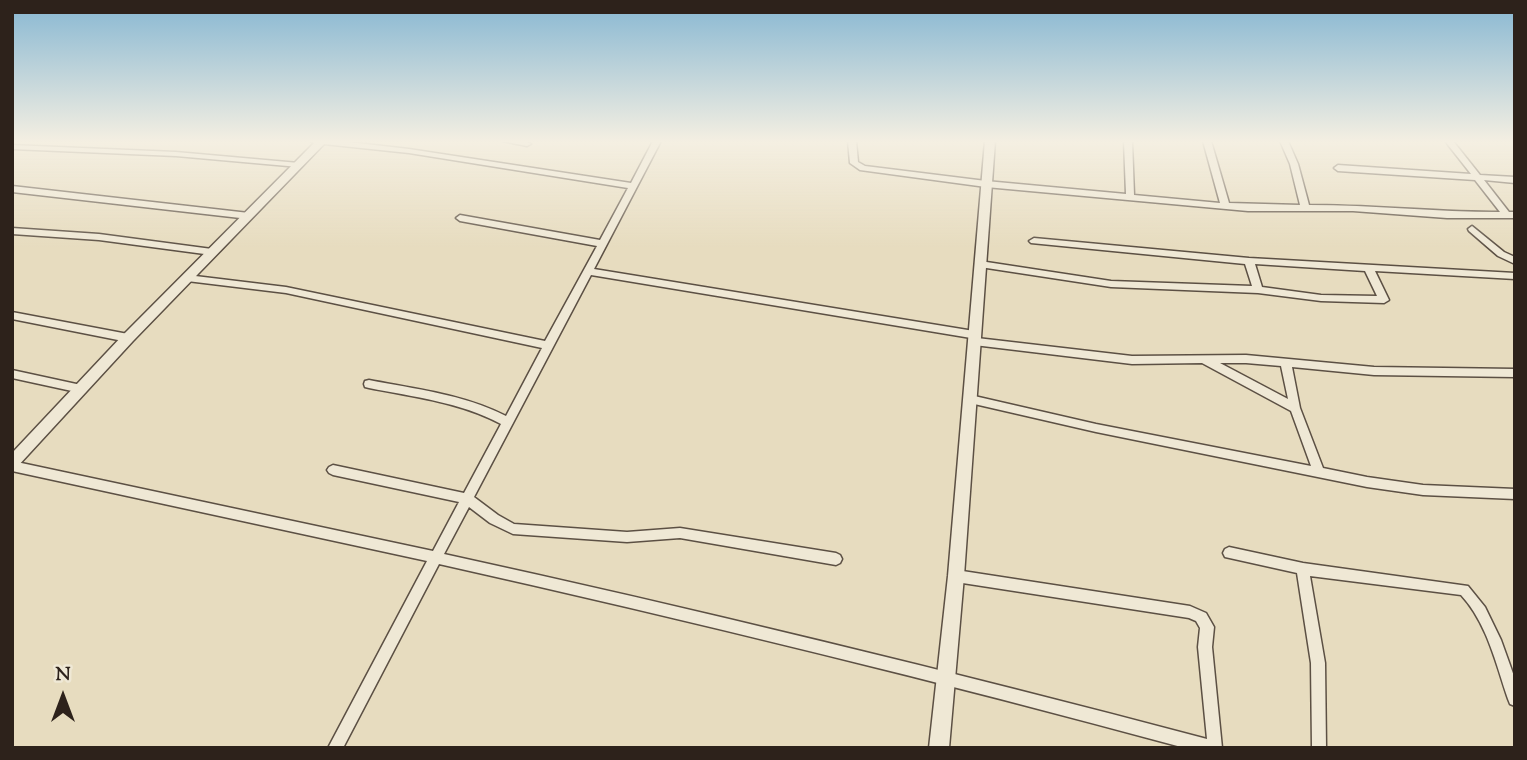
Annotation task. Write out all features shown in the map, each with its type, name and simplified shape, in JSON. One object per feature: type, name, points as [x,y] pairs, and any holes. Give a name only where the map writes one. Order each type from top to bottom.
[{"type":"street","points":[[12,464],[128,338],[288,176]]},
{"type":"street","points":[[573,176],[634,186]]},
{"type":"street","points":[[335,748],[639,176]]},
{"type":"street","points":[[928,176],[1268,209],[1353,208],[1447,215],[1511,215]]},
{"type":"street","points":[[939,748],[956,576],[987,176]]},
{"type":"street","points":[[1129,176],[1130,197]]},
{"type":"street","points":[[1217,176],[1225,205]]},
{"type":"street","points":[[1297,176],[1305,208]]},
{"type":"street","points":[[1455,176],[1515,180]]},
{"type":"street","points":[[1476,178],[1511,215]]},
{"type":"street","points":[[12,189],[249,216]]},
{"type":"street","points":[[1447,215],[1472,229],[1501,254],[1515,261]]},
{"type":"street","points":[[1472,229],[1473,216]]},
{"type":"street","points":[[460,218],[603,244]]},
{"type":"street","points":[[12,231],[99,237],[212,252]]},
{"type":"street","points":[[12,242],[23,233]]},
{"type":"street","points":[[1034,241],[1249,261],[1515,276]]},
{"type":"street","points":[[1249,261],[1258,290]]},
{"type":"street","points":[[980,264],[1111,284],[1258,290],[1321,298],[1384,300],[1368,267]]},
{"type":"street","points":[[589,271],[974,338],[1132,360],[1246,359],[1374,371],[1515,373]]},
{"type":"street","points":[[187,278],[286,290],[549,346]]},
{"type":"street","points":[[12,315],[128,338]]},
{"type":"street","points":[[1205,359],[1295,408]]},
{"type":"street","points":[[1286,364],[1295,408],[1319,473]]},
{"type":"street","points":[[12,374],[81,388]]},
{"type":"street","points":[[369,384],[459,401],[483,408],[508,422]]},
{"type":"street","points":[[970,399],[1096,428],[1319,473],[1423,490],[1515,494]]},
{"type":"street","points":[[12,464],[438,556],[997,689],[1214,748],[1205,647],[1207,627],[1201,617],[1190,611],[956,576]]},
{"type":"street","points":[[333,470],[468,499],[494,519],[513,529],[627,537],[680,533],[836,559]]},
{"type":"street","points":[[1229,553],[1303,569],[1464,590],[1476,602],[1515,699]]},
{"type":"street","points":[[1303,569],[1318,663],[1319,748]]}]
